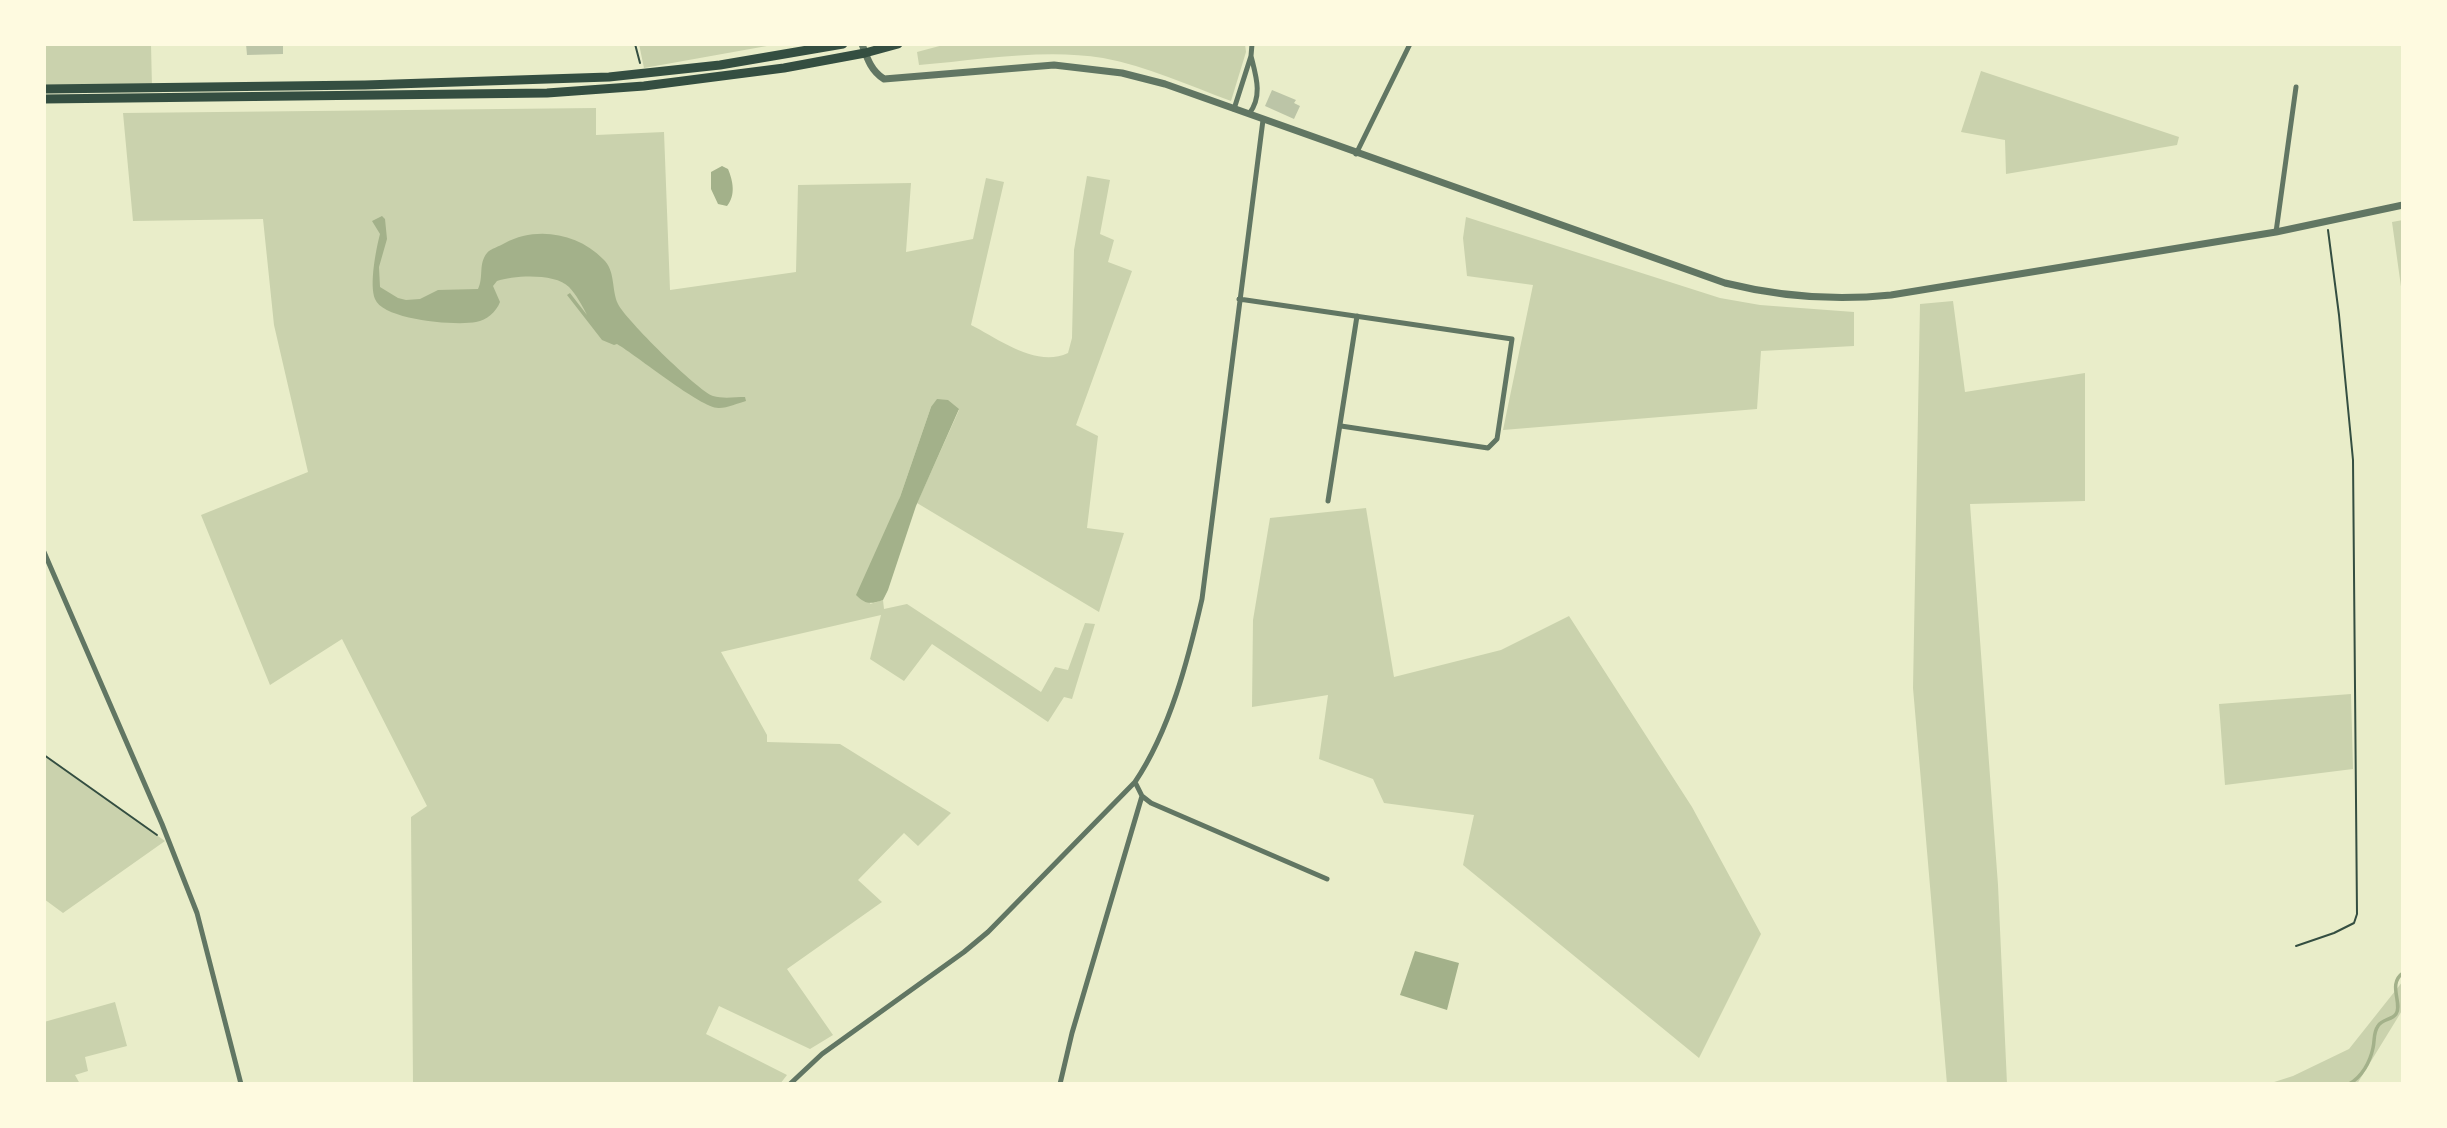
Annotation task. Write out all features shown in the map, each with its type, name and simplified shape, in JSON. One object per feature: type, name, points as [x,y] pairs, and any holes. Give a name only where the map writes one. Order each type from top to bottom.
[{"type":"main road","points":[[44,89],[365,85],[609,77],[720,65],[843,44]]},
{"type":"main road","points":[[44,99],[547,93],[644,86],[769,70],[863,48],[898,44]]},
{"type":"main road","points":[[767,57],[769,70]]},
{"type":"street","points":[[1234,109],[1251,56],[1252,44]]},
{"type":"street","points":[[1356,153],[1410,44]]},
{"type":"street","points":[[863,48],[870,66],[884,79],[1054,65],[1122,73],[1165,84],[1725,283],[1778,295],[1843,299],[1891,295],[2276,232],[2403,205]]},
{"type":"street","points":[[1248,114],[1258,99],[1251,56]]},
{"type":"street","points":[[2276,232],[2296,87]]},
{"type":"street","points":[[790,1084],[830,1048],[988,932],[1135,782],[1154,752],[1192,642],[1202,599],[1263,120]]},
{"type":"street","points":[[1240,299],[1512,339],[1497,439],[1489,448],[1341,426]]},
{"type":"street","points":[[1328,501],[1357,316]]},
{"type":"street","points":[[44,551],[171,844],[197,912],[241,1084]]},
{"type":"street","points":[[1135,782],[1142,796],[1151,803],[1327,879]]},
{"type":"street","points":[[1060,1084],[1072,1033],[1142,796]]},
{"type":"path","points":[[635,44],[640,66]]},
{"type":"path","points":[[2296,946],[2354,923],[2357,914],[2353,460],[2327,222]]},
{"type":"path","points":[[44,755],[171,844]]},
{"type":"shaded area","points":[[44,44],[151,44],[152,88],[44,89]]},
{"type":"shaded area","points":[[639,44],[778,44],[644,68]]},
{"type":"shaded area","points":[[947,44],[1245,44],[1246,52],[1231,101],[1136,66],[1081,55],[1011,56],[919,65],[917,52]]},
{"type":"shaded area","points":[[1981,71],[2179,137],[2177,145],[2006,174],[2005,140],[1961,132]]},
{"type":"shaded area","points":[[596,108],[596,135],[664,132],[670,290],[796,272],[798,185],[911,183],[906,252],[973,239],[986,178],[1004,182],[971,325],[1031,354],[1056,357],[1068,353],[1072,338],[1074,250],[1087,176],[1110,180],[1100,234],[1114,240],[1108,262],[1132,271],[1076,425],[1098,436],[1087,528],[1124,533],[1099,612],[917,503],[959,410],[931,407],[900,497],[870,604],[883,600],[884,609],[907,604],[1041,692],[1055,667],[1068,670],[1085,623],[1095,624],[1072,699],[1064,697],[1048,722],[932,644],[904,681],[870,659],[881,615],[721,652],[767,735],[767,742],[840,744],[951,813],[918,846],[904,833],[858,880],[882,902],[787,969],[833,1035],[810,1049],[719,1006],[706,1034],[787,1075],[780,1084],[413,1084],[411,817],[427,806],[342,639],[270,685],[201,515],[308,472],[274,325],[263,219],[133,221],[123,113]]},
{"type":"shaded area","points":[[722,166],[728,169],[732,183],[733,193],[727,206],[718,204],[711,189],[711,172]]},
{"type":"shaded area","points":[[382,216],[385,219],[387,239],[379,267],[380,287],[406,300],[420,299],[438,290],[478,289],[487,253],[517,238],[556,235],[582,243],[607,264],[618,304],[662,353],[713,396],[745,397],[746,401],[722,408],[711,406],[684,391],[617,344],[602,340],[567,295],[570,293],[587,315],[572,290],[555,279],[514,277],[497,281],[493,286],[500,302],[498,306],[494,312],[476,322],[437,322],[391,312],[381,306],[373,293],[380,234],[372,221]]},
{"type":"shaded area","points":[[1466,217],[1720,298],[1760,305],[1854,312],[1854,346],[1761,351],[1757,409],[1503,430],[1533,285],[1467,276],[1463,238]]},
{"type":"shaded area","points":[[2403,220],[2403,301],[2392,222]]},
{"type":"shaded area","points":[[1953,301],[1965,392],[2085,373],[2085,501],[1970,504],[1998,885],[2007,1084],[1947,1084],[1913,688],[1920,304]]},
{"type":"shaded area","points":[[937,399],[948,400],[959,409],[916,506],[883,600],[872,603],[863,601],[856,595],[900,497],[931,407]]},
{"type":"shaded area","points":[[1366,508],[1394,677],[1501,650],[1569,616],[1692,807],[1761,934],[1699,1058],[1463,865],[1474,815],[1384,803],[1373,779],[1319,759],[1328,695],[1252,707],[1253,620],[1270,518]]},
{"type":"shaded area","points":[[2351,694],[2353,769],[2225,785],[2219,704]]},
{"type":"shaded area","points":[[44,755],[165,841],[63,913],[44,899]]},
{"type":"shaded area","points":[[1415,951],[1459,963],[1447,1010],[1400,995]]},
{"type":"shaded area","points":[[2403,981],[2403,1009],[2357,1084],[2268,1084],[2293,1076],[2349,1049]]},
{"type":"shaded area","points":[[115,1002],[127,1046],[85,1057],[88,1071],[75,1075],[80,1084],[44,1084],[44,1022]]},
{"type":"building","points":[[246,44],[283,44],[283,54],[247,55]]},
{"type":"building","points":[[1272,90],[1296,100],[1294,103],[1300,106],[1294,119],[1265,106]]},
{"type":"waterway","points":[[2349,1084],[2368,1064],[2378,1026],[2398,1010],[2396,983],[2403,973]]}]
